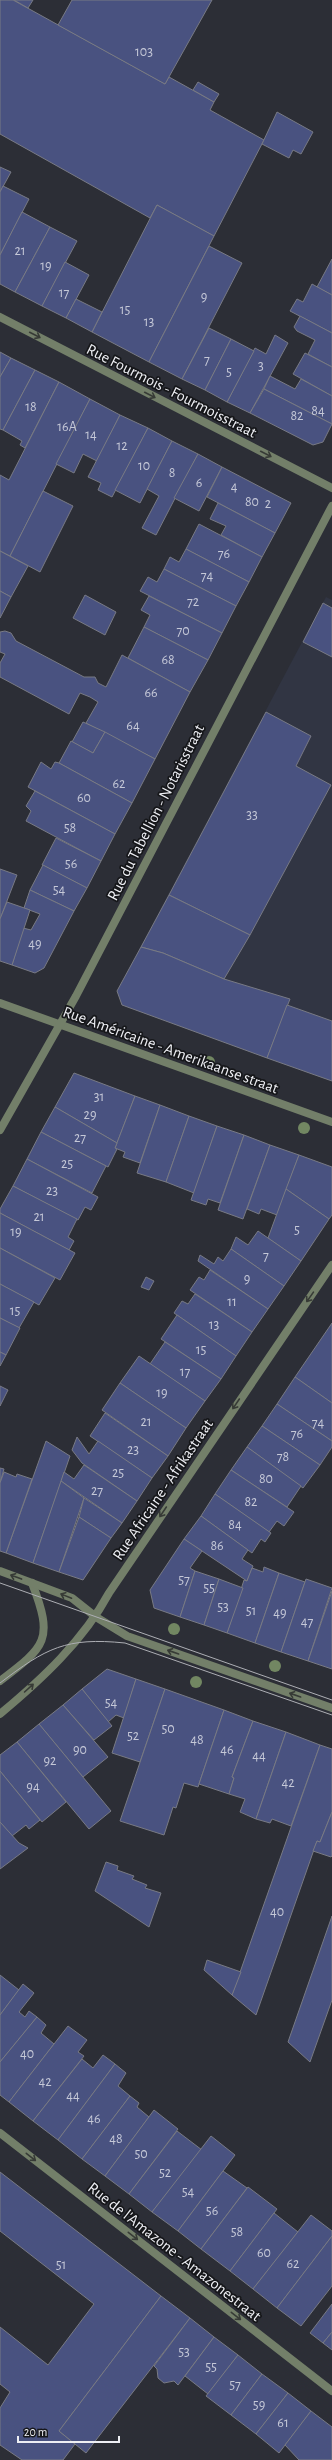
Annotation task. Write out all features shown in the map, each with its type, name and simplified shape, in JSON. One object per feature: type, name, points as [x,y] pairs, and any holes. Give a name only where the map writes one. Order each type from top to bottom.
[{"type":"street","name":"Rue Fourmois - Fourmoisstraat","points":[[0,317],[332,488]]},
{"type":"street","name":"Rue du Tabellion - Notarisstraat","points":[[0,1130],[59,1024],[332,506]]},
{"type":"street","name":"Rue Américaine - Amerikaanse straat","points":[[0,1003],[332,1122]]},
{"type":"street","name":"Rue Africaine - Afrikastraat","points":[[0,1714],[50,1670],[96,1617],[127,1567],[332,1265]]},
{"type":"street","points":[[0,1571],[72,1598],[96,1617],[128,1636],[332,1708]]},
{"type":"street","points":[[0,1681],[34,1655],[40,1645],[43,1635],[41,1608],[32,1583]]},
{"type":"street","name":"Rue de l'Amazone - Amazonestraat","points":[[0,2133],[332,2391]]},
{"type":"shaded area","points":[[326,597],[332,600],[332,1081],[122,1005],[117,991]]},
{"type":"building","points":[[0,0],[13,0],[165,84],[169,77],[214,102],[210,110],[264,140],[214,236],[157,205],[150,218],[0,134]]},
{"type":"building","points":[[14,0],[33,0],[28,8]]},
{"type":"building","points":[[72,0],[212,0],[165,84],[58,25]]},
{"type":"building","points":[[198,82],[219,94],[214,102],[193,90]]},
{"type":"building","points":[[277,112],[313,132],[301,154],[293,150],[289,158],[262,144]]},
{"type":"building","points":[[0,167],[11,172],[0,192]]},
{"type":"building","points":[[3,186],[29,199],[0,255],[0,192]]},
{"type":"building","points":[[157,205],[214,236],[149,362],[92,332]]},
{"type":"building","points":[[22,212],[50,227],[15,292],[0,284],[0,255]]},
{"type":"building","points":[[50,227],[77,241],[42,306],[15,292]]},
{"type":"building","points":[[209,246],[242,263],[182,379],[149,362]]},
{"type":"building","points":[[332,259],[332,295],[317,287]]},
{"type":"building","points":[[65,262],[89,275],[66,318],[42,306]]},
{"type":"building","points":[[312,284],[332,295],[332,333],[290,311],[297,299],[303,302]]},
{"type":"building","points":[[76,299],[102,312],[92,332],[66,318]]},
{"type":"building","points":[[300,316],[332,333],[332,367],[308,354],[315,340],[297,331],[294,327]]},
{"type":"building","points":[[209,328],[231,339],[205,390],[182,379]]},
{"type":"building","points":[[275,335],[288,343],[250,413],[227,402],[255,348],[266,354]]},
{"type":"building","points":[[231,339],[254,351],[227,402],[205,390]]},
{"type":"building","points":[[0,352],[11,358],[0,377]]},
{"type":"building","points":[[305,353],[332,367],[332,396],[293,374]]},
{"type":"building","points":[[11,358],[35,370],[3,430],[0,429],[0,377]]},
{"type":"building","points":[[35,370],[59,382],[25,448],[20,445],[22,441],[3,430]]},
{"type":"building","points":[[270,376],[295,389],[301,379],[332,396],[332,424],[264,389]]},
{"type":"building","points":[[59,382],[90,399],[10,556],[0,551],[0,475],[9,480]]},
{"type":"building","points":[[264,389],[332,424],[323,442],[313,445],[250,413]]},
{"type":"building","points":[[90,399],[120,415],[97,461],[83,454],[74,473],[56,464]]},
{"type":"building","points":[[120,415],[148,428],[112,497],[98,490],[101,483],[88,477]]},
{"type":"building","points":[[148,428],[172,441],[140,503],[115,490]]},
{"type":"building","points":[[172,441],[198,454],[156,535],[142,528],[159,496],[147,489]]},
{"type":"building","points":[[198,454],[222,467],[199,511],[174,498]]},
{"type":"building","points":[[222,467],[291,503],[275,533],[207,497]]},
{"type":"building","points":[[43,491],[73,506],[40,572],[10,556]]},
{"type":"building","points":[[218,503],[275,533],[262,557],[221,535],[226,526],[210,519]]},
{"type":"building","points":[[199,524],[262,557],[249,582],[186,549]]},
{"type":"building","points":[[186,549],[249,582],[236,606],[164,569],[170,557],[179,562]]},
{"type":"building","points":[[0,551],[28,566],[11,597],[0,591]]},
{"type":"building","points":[[164,569],[236,606],[222,633],[140,591],[148,577],[157,582]]},
{"type":"building","points":[[0,591],[11,597],[0,618]]},
{"type":"building","points":[[85,595],[116,612],[105,635],[73,618]]},
{"type":"building","points":[[149,596],[222,633],[208,660],[144,627],[150,615],[141,610]]},
{"type":"building","points":[[323,603],[332,608],[332,657],[303,642]]},
{"type":"building","points":[[144,627],[208,660],[190,692],[128,658]]},
{"type":"building","points":[[5,631],[11,633],[16,641],[84,677],[95,677],[98,683],[106,687],[122,655],[190,692],[155,759],[86,723],[98,702],[90,697],[80,693],[69,714],[0,677],[0,663],[5,654],[0,652],[0,632]]},
{"type":"building","points":[[266,712],[311,736],[296,766],[331,785],[250,935],[169,895]]},
{"type":"building","points":[[83,722],[105,732],[93,753],[72,742]]},
{"type":"building","points":[[105,732],[155,759],[132,803],[59,763],[71,741],[93,753]]},
{"type":"building","points":[[41,762],[51,769],[55,762],[59,763],[132,803],[115,834],[28,787]]},
{"type":"building","points":[[35,791],[115,834],[101,861],[26,821],[31,811],[26,806]]},
{"type":"building","points":[[56,838],[101,861],[87,888],[42,865]]},
{"type":"building","points":[[43,865],[87,888],[74,911],[30,890]]},
{"type":"building","points":[[0,869],[17,875],[0,919]]},
{"type":"building","points":[[30,890],[74,911],[44,968],[35,973],[12,965],[23,928],[31,930],[40,914],[24,908]]},
{"type":"building","points":[[169,895],[250,935],[224,979],[163,953],[141,947]]},
{"type":"building","points":[[7,902],[30,910],[12,965],[0,961],[0,919]]},
{"type":"building","points":[[141,947],[163,953],[224,979],[290,999],[267,1058],[122,1005],[117,991]]},
{"type":"building","points":[[287,1005],[332,1021],[332,1081],[267,1058]]},
{"type":"building","points":[[74,1073],[135,1096],[117,1143],[55,1107]]},
{"type":"building","points":[[135,1096],[160,1105],[140,1163],[123,1157],[125,1152],[115,1148]]},
{"type":"building","points":[[160,1105],[189,1116],[166,1182],[137,1173]]},
{"type":"building","points":[[55,1107],[117,1143],[115,1148],[117,1149],[108,1167],[41,1132]]},
{"type":"building","points":[[189,1116],[217,1126],[194,1193],[166,1182]]},
{"type":"building","points":[[217,1126],[244,1135],[220,1203],[208,1199],[206,1205],[191,1200]]},
{"type":"building","points":[[41,1132],[106,1166],[92,1193],[27,1159]]},
{"type":"building","points":[[244,1135],[270,1145],[243,1219],[218,1210]]},
{"type":"building","points":[[270,1145],[299,1155],[277,1215],[261,1209],[259,1214],[247,1209]]},
{"type":"building","points":[[299,1155],[332,1167],[332,1215],[329,1219],[286,1189]]},
{"type":"building","points":[[27,1159],[98,1197],[91,1210],[85,1207],[78,1220],[13,1186]]},
{"type":"building","points":[[13,1186],[77,1219],[68,1237],[74,1241],[69,1250],[0,1213],[0,1209]]},
{"type":"building","points":[[286,1189],[329,1219],[301,1261],[268,1238]]},
{"type":"building","points":[[0,1213],[75,1253],[60,1280],[0,1248]]},
{"type":"building","points":[[258,1231],[301,1261],[284,1286],[231,1249],[236,1237],[248,1245]]},
{"type":"building","points":[[0,1248],[55,1278],[39,1305],[0,1284]]},
{"type":"building","points":[[231,1249],[284,1286],[268,1309],[198,1261],[200,1255],[214,1264],[218,1257],[223,1261]]},
{"type":"building","points":[[210,1270],[268,1309],[252,1332],[190,1290],[199,1277],[204,1280]]},
{"type":"building","points":[[146,1277],[154,1281],[149,1290],[141,1287]]},
{"type":"building","points":[[0,1284],[34,1302],[19,1328],[0,1318]]},
{"type":"building","points":[[195,1294],[252,1332],[236,1356],[174,1313],[182,1301],[188,1304]]},
{"type":"building","points":[[177,1315],[236,1356],[221,1379],[161,1339]]},
{"type":"building","points":[[0,1318],[20,1328],[6,1355],[0,1352]]},
{"type":"building","points":[[332,1323],[332,1403],[295,1377]]},
{"type":"building","points":[[165,1342],[221,1379],[205,1401],[150,1364]]},
{"type":"building","points":[[0,1352],[6,1355],[0,1366]]},
{"type":"building","points":[[139,1356],[205,1401],[186,1428],[120,1383]]},
{"type":"building","points":[[295,1377],[332,1403],[332,1441],[277,1404]]},
{"type":"building","points":[[120,1383],[186,1428],[168,1456],[102,1410]]},
{"type":"building","points":[[0,1386],[8,1390],[0,1406]]},
{"type":"building","points":[[277,1404],[332,1441],[332,1447],[320,1465],[262,1426]]},
{"type":"building","points":[[105,1413],[168,1456],[152,1478],[90,1436]]},
{"type":"building","points":[[262,1426],[320,1465],[303,1488],[247,1447]]},
{"type":"building","points":[[77,1437],[89,1454],[98,1441],[152,1478],[137,1501],[82,1463],[72,1450]]},
{"type":"building","points":[[46,1441],[70,1456],[33,1563],[6,1553]]},
{"type":"building","points":[[247,1447],[301,1486],[287,1507],[231,1470]]},
{"type":"building","points":[[84,1465],[137,1501],[122,1523],[61,1481],[64,1472],[74,1479]]},
{"type":"building","points":[[0,1468],[4,1469],[0,1483]]},
{"type":"building","points":[[231,1470],[294,1512],[284,1526],[277,1521],[269,1532],[215,1494]]},
{"type":"building","points":[[4,1472],[16,1477],[17,1474],[32,1479],[6,1553],[0,1551],[0,1483]]},
{"type":"building","points":[[61,1481],[84,1498],[59,1572],[33,1563]]},
{"type":"building","points":[[215,1494],[271,1533],[265,1542],[261,1539],[252,1553],[201,1516]]},
{"type":"building","points":[[84,1498],[122,1523],[111,1538],[79,1517]]},
{"type":"building","points":[[201,1516],[248,1550],[242,1559],[253,1566],[247,1581],[184,1539]]},
{"type":"building","points":[[79,1517],[111,1538],[83,1580],[59,1572]]},
{"type":"building","points":[[184,1539],[202,1551],[190,1568],[195,1571],[180,1617],[154,1608],[150,1590]]},
{"type":"building","points":[[264,1567],[279,1573],[255,1643],[227,1633],[244,1580],[247,1581],[252,1568],[263,1572]]},
{"type":"building","points":[[195,1571],[219,1579],[204,1625],[180,1617]]},
{"type":"building","points":[[279,1573],[305,1582],[281,1652],[255,1643]]},
{"type":"building","points":[[219,1579],[243,1588],[227,1633],[204,1625]]},
{"type":"building","points":[[306,1579],[332,1588],[308,1661],[281,1652]]},
{"type":"building","points":[[332,1591],[332,1669],[308,1661]]},
{"type":"building","points":[[107,1669],[136,1679],[124,1718],[116,1715],[108,1722],[82,1689]]},
{"type":"building","points":[[136,1679],[165,1689],[140,1762],[112,1753]]},
{"type":"building","points":[[82,1689],[112,1726],[94,1740],[63,1705]]},
{"type":"building","points":[[165,1689],[224,1710],[198,1787],[184,1783],[176,1808],[173,1807],[164,1835],[120,1821]]},
{"type":"building","points":[[63,1705],[108,1757],[83,1777],[39,1724]]},
{"type":"building","points":[[224,1710],[253,1721],[232,1777],[234,1778],[229,1794],[199,1784]]},
{"type":"building","points":[[253,1721],[286,1732],[256,1819],[240,1812],[245,1799],[229,1794],[234,1778],[232,1777]]},
{"type":"building","points":[[39,1724],[111,1811],[89,1829],[17,1742]]},
{"type":"building","points":[[286,1732],[320,1745],[291,1826],[272,1819],[270,1823],[256,1819]]},
{"type":"building","points":[[17,1742],[66,1802],[42,1822],[0,1771],[0,1755]]},
{"type":"building","points":[[320,1745],[332,1749],[332,1812],[320,1842],[317,1841],[256,2015],[232,1995]]},
{"type":"building","points":[[0,1771],[40,1820],[29,1829],[26,1825],[12,1836],[0,1822]]},
{"type":"building","points":[[332,1812],[331,1857],[313,1851],[317,1841],[320,1842]]},
{"type":"building","points":[[0,1822],[19,1843],[28,1848],[0,1869]]},
{"type":"building","points":[[106,1862],[118,1866],[117,1870],[134,1876],[132,1879],[147,1885],[145,1888],[161,1893],[149,1927],[95,1891]]},
{"type":"building","points":[[332,1916],[332,2000],[310,2062],[288,2042]]},
{"type":"building","points":[[207,1960],[241,1972],[232,1995],[204,1970]]},
{"type":"building","points":[[0,1975],[19,1990],[0,2015]]},
{"type":"building","points":[[23,1984],[34,1993],[19,2012],[25,2017],[29,2011],[37,2017],[0,2062],[0,2015]]},
{"type":"building","points":[[37,2017],[46,2025],[41,2033],[54,2044],[9,2102],[0,2095],[0,2062]]},
{"type":"building","points":[[68,2026],[87,2040],[78,2052],[84,2056],[33,2121],[9,2102]]},
{"type":"building","points":[[103,2055],[115,2064],[58,2140],[33,2121],[82,2059],[93,2068]]},
{"type":"building","points":[[115,2064],[126,2073],[118,2086],[130,2096],[82,2159],[58,2140]]},
{"type":"building","points":[[130,2096],[139,2103],[137,2107],[149,2117],[105,2176],[82,2159]]},
{"type":"building","points":[[154,2110],[178,2129],[129,2194],[105,2176]]},
{"type":"building","points":[[177,2131],[202,2150],[152,2212],[129,2194]]},
{"type":"building","points":[[211,2136],[235,2155],[178,2231],[152,2212]]},
{"type":"building","points":[[223,2171],[247,2188],[201,2249],[178,2231]]},
{"type":"building","points":[[0,2172],[161,2296],[59,2431],[75,2444],[63,2460],[22,2460],[0,2445],[0,2408],[10,2392],[0,2384],[0,2327],[48,2365],[94,2304],[0,2231]]},
{"type":"building","points":[[248,2187],[277,2209],[230,2271],[201,2249]]},
{"type":"building","points":[[274,2213],[298,2232],[253,2289],[230,2271]]},
{"type":"building","points":[[311,2215],[332,2231],[332,2236],[277,2308],[253,2289]]},
{"type":"building","points":[[332,2236],[332,2286],[301,2326],[277,2308]]},
{"type":"building","points":[[161,2296],[190,2318],[86,2453],[59,2431]]},
{"type":"building","points":[[332,2304],[332,2332],[323,2343],[310,2333]]},
{"type":"building","points":[[190,2318],[214,2337],[178,2385],[174,2381],[164,2383],[158,2378],[157,2369],[154,2366]]},
{"type":"building","points":[[332,2332],[332,2350],[323,2343]]},
{"type":"building","points":[[214,2337],[238,2355],[208,2394],[185,2376]]},
{"type":"building","points":[[238,2355],[262,2374],[231,2415],[206,2396]]},
{"type":"building","points":[[262,2374],[288,2393],[256,2434],[231,2415]]},
{"type":"building","points":[[288,2393],[311,2411],[279,2453],[256,2434]]},
{"type":"building","points":[[311,2411],[332,2427],[332,2460],[299,2460],[285,2445]]},
{"type":"tram line","points":[[0,1583],[332,1700]]},
{"type":"tram line","points":[[0,1683],[44,1653],[58,1648],[87,1642],[125,1643],[332,1715]]}]
